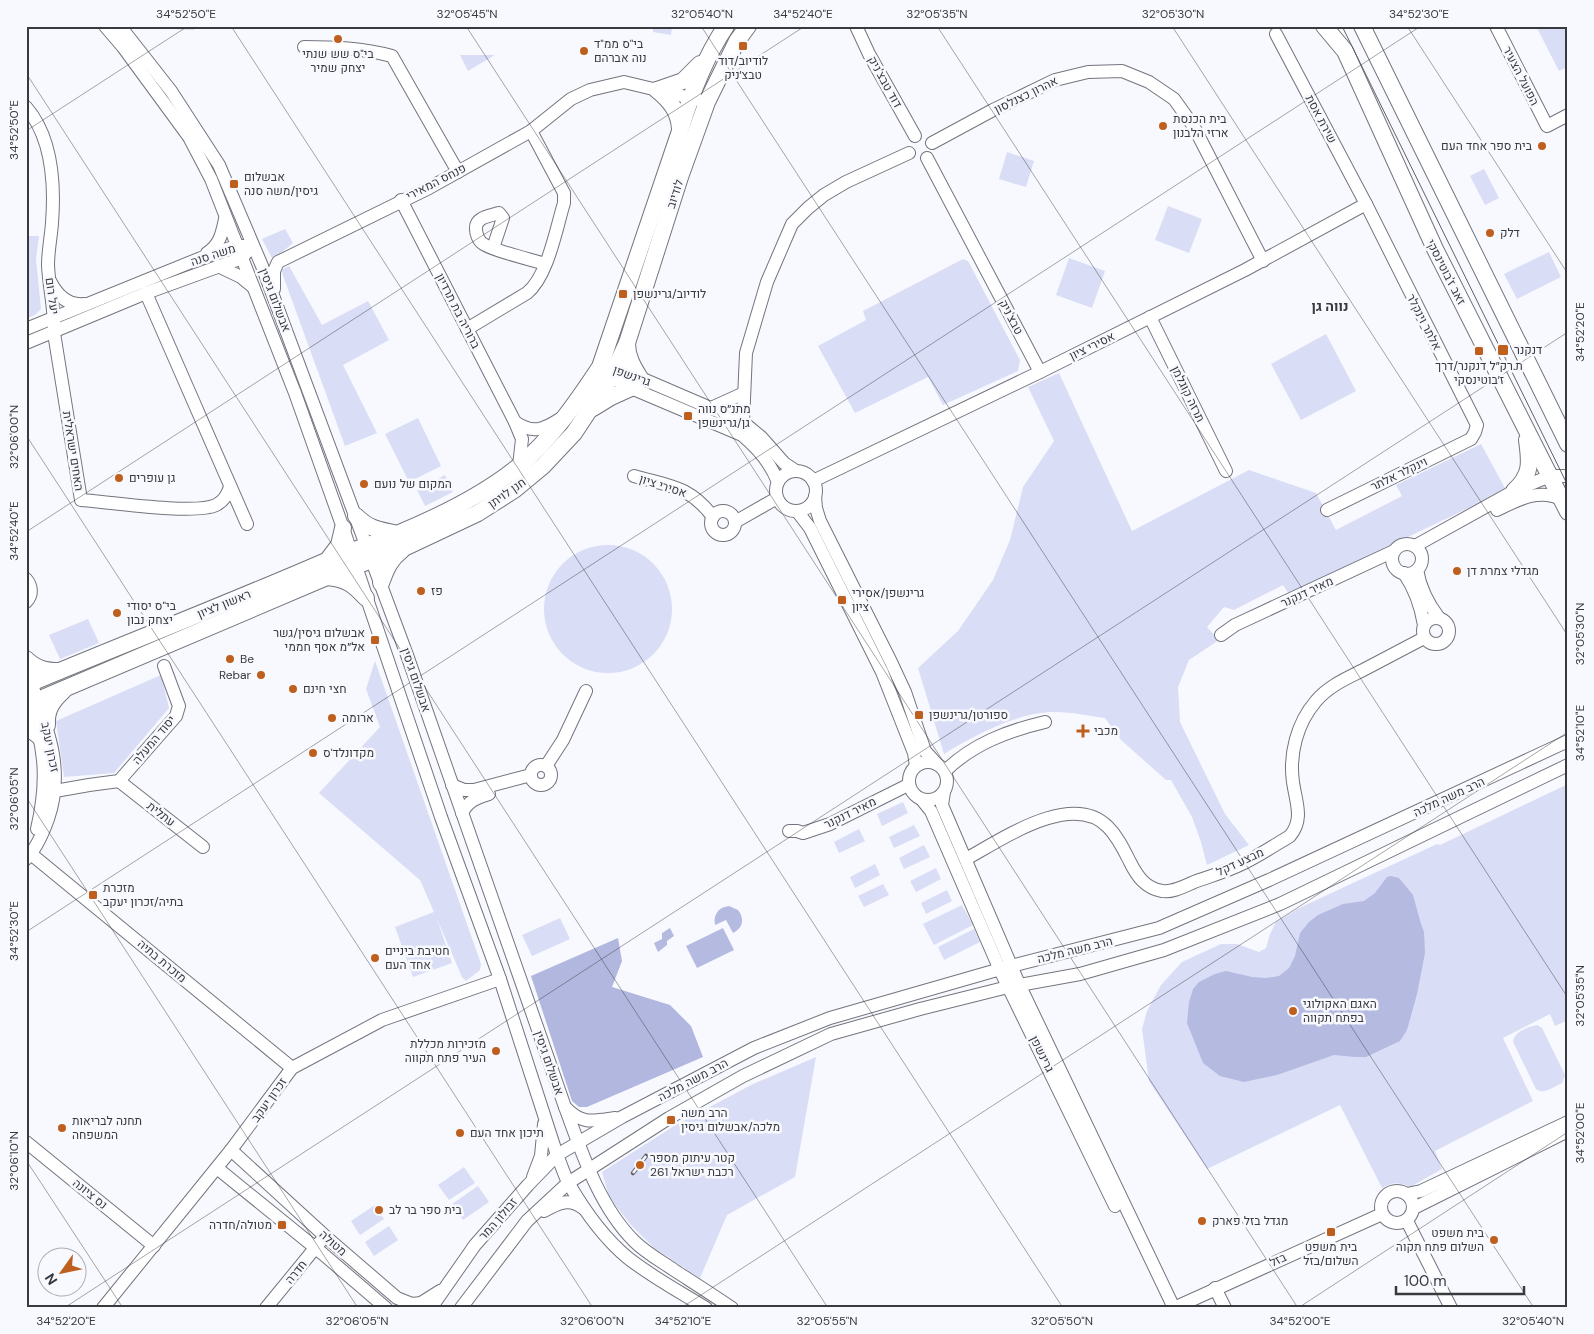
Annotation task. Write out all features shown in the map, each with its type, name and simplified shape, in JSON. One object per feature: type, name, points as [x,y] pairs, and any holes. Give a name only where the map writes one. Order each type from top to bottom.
[{"type":"main road","name":"לודיוב","points":[[609,371],[627,343],[680,177],[707,102],[737,41],[748,26]]},
{"type":"main road","points":[[1324,26],[1345,50]]},
{"type":"main road","points":[[1362,26],[1568,444]]},
{"type":"main road","name":"לודיוב","points":[[609,371],[690,98],[708,55],[725,27]]},
{"type":"main road","name":"זאב ז'בוטינסקי","points":[[1345,50],[1435,249],[1564,506]]},
{"type":"main road","points":[[680,131],[674,106],[658,90],[683,81],[708,55]]},
{"type":"main road","points":[[587,412],[636,383],[627,351],[627,343]]},
{"type":"main road","name":"חנן לויתן","points":[[354,559],[478,513],[514,490],[543,466],[574,433],[609,371]]},
{"type":"main road","name":"חנן לויתן","points":[[403,540],[495,484],[519,466],[579,398],[609,371]]},
{"type":"main road","points":[[1514,491],[1525,480],[1528,471],[1530,458],[1526,428]]},
{"type":"main road","points":[[356,516],[365,525],[403,540],[388,566],[381,583]]},
{"type":"main road","points":[[327,561],[339,545],[343,528]]},
{"type":"main road","name":"ראשון לציון","points":[[29,691],[61,671],[327,561],[354,559]]},
{"type":"main road","name":"ראשון לציון","points":[[29,691],[67,688],[327,577],[354,559]]},
{"type":"main road","points":[[327,577],[341,578],[351,583],[366,598]]},
{"type":"main road","points":[[26,660],[40,669],[61,671]]},
{"type":"main road","points":[[26,726],[43,731],[51,704],[67,688]]},
{"type":"street","name":"אבשלום גיסין","points":[[105,26],[123,47],[189,137],[211,179],[295,393],[354,559],[441,817],[500,979],[557,1155],[568,1183],[613,1244],[627,1257],[706,1308]]},
{"type":"street","name":"אבשלום גיסין","points":[[120,26],[171,91],[220,165],[254,246],[370,552],[565,1107],[578,1142],[604,1200],[624,1230],[648,1253],[732,1308]]},
{"type":"street","name":"דוד טבצ'ניק","points":[[856,26],[869,54],[916,136]]},
{"type":"street","name":"זאב ז'בוטינסקי","points":[[1335,26],[1345,50]]},
{"type":"street","name":"הפועל הצעיר","points":[[1496,26],[1547,126],[1568,115]]},
{"type":"street","name":"שירת אסת","points":[[1276,34],[1366,204]]},
{"type":"street","points":[[304,47],[368,50],[392,56],[458,172]]},
{"type":"street","name":"אהרון כצנלסון","points":[[932,143],[992,110],[1055,80],[1088,72],[1122,71],[1150,82],[1174,99],[1194,127],[1263,261]]},
{"type":"street","name":"פנחס המאירי","points":[[275,299],[274,271],[278,262],[458,172],[531,131],[571,99],[590,90],[624,82],[658,90]]},
{"type":"street","points":[[658,90],[707,102]]},
{"type":"street","name":"יעל רום","points":[[26,107],[39,124],[48,148],[50,162],[52,205],[48,278],[51,320]]},
{"type":"street","name":"יעל רום","points":[[26,120],[38,140],[42,157],[44,200],[40,280],[54,333]]},
{"type":"street","points":[[467,328],[527,293],[539,280],[545,264],[564,203],[564,193],[531,131]]},
{"type":"street","points":[[924,135],[932,143],[932,152],[927,158],[917,160],[910,154],[908,146],[910,141],[916,136],[924,135]]},
{"type":"street","points":[[743,422],[746,353],[767,282],[792,224],[824,195],[846,182],[910,154]]},
{"type":"street","name":"טבצ'ניק","points":[[927,158],[1040,372]]},
{"type":"street","name":"ברוריה בת תרדיון","points":[[401,200],[515,422],[522,439],[519,466]]},
{"type":"street","name":"אסירי ציון","points":[[813,481],[1040,372],[1263,261],[1366,204]]},
{"type":"street","name":"אלתר וינקלר","points":[[1366,204],[1477,425],[1471,438]]},
{"type":"street","points":[[201,258],[218,243],[222,234],[225,217]]},
{"type":"street","name":"משה סנה","points":[[26,329],[201,258],[236,246],[254,246]]},
{"type":"street","name":"משה סנה","points":[[26,343],[54,333],[146,293],[242,258],[254,246]]},
{"type":"street","points":[[493,248],[545,264]]},
{"type":"street","points":[[218,266],[241,277],[253,287]]},
{"type":"street","points":[[48,278],[53,287],[67,302],[74,304],[91,302]]},
{"type":"street","points":[[146,293],[247,524]]},
{"type":"street","name":"תרזה קוגלמן","points":[[1150,317],[1226,471]]},
{"type":"street","name":"האחים ישראלית","points":[[54,333],[81,500],[186,509],[208,508],[225,499],[230,487]]},
{"type":"street","name":"גרינשפן","points":[[609,371],[742,435],[756,447],[768,462],[778,482]]},
{"type":"street","name":"גרינשפן","points":[[636,383],[710,408],[743,422],[761,437],[784,463],[796,471]]},
{"type":"street","points":[[710,408],[744,393]]},
{"type":"street","points":[[515,422],[524,428],[536,430],[546,428],[566,415]]},
{"type":"street","name":"וינקלר אלתר","points":[[1327,510],[1471,438]]},
{"type":"street","points":[[816,496],[808,508],[797,511],[786,508],[777,498],[776,488],[778,482],[788,473],[796,471],[809,476],[813,481],[816,489],[816,496],[816,508],[820,521],[905,692],[925,751],[940,767],[947,779],[944,792],[938,798],[930,801],[922,800],[911,792],[908,778],[916,766],[925,762],[940,767],[995,737],[1045,722]]},
{"type":"street","name":"אסירי ציון","points":[[634,476],[690,493],[702,502],[713,516],[712,526],[720,534],[728,533],[735,522],[777,498]]},
{"type":"street","points":[[1418,550],[1514,491],[1550,476],[1568,476]]},
{"type":"street","points":[[1418,550],[1513,502],[1529,496],[1546,494],[1564,506]]},
{"type":"street","points":[[713,516],[720,511],[728,512],[732,514],[735,522]]},
{"type":"street","points":[[797,511],[810,528],[882,672],[914,753],[916,766]]},
{"type":"street","points":[[1404,573],[1410,582],[1421,609],[1424,632],[1428,641],[1440,644],[1448,635],[1448,626],[1432,608],[1419,578],[1418,570],[1422,562],[1418,550],[1406,543],[1394,551],[1392,563],[1396,570],[1411,573],[1418,570]]},
{"type":"street","name":"מאיר דנקנר","points":[[1221,635],[1236,626],[1394,551]]},
{"type":"street","points":[[26,579],[31,595],[26,602]]},
{"type":"street","points":[[1424,632],[1430,619],[1439,618]]},
{"type":"street","name":"מבצע דקל","points":[[966,859],[1051,816],[1073,814],[1087,816],[1107,826],[1121,845],[1136,874],[1148,887],[1163,891],[1176,889],[1244,863],[1290,836],[1295,830],[1299,820],[1291,771],[1291,755],[1308,712],[1317,700],[1339,682],[1424,632]]},
{"type":"street","name":"יסוד המעלה","points":[[119,781],[176,716],[179,706],[164,666]]},
{"type":"street","name":"זכרון יעקב","points":[[29,691],[53,753],[52,786],[46,824],[29,856]]},
{"type":"street","points":[[546,766],[563,740],[586,691]]},
{"type":"street","name":"הרב משה מלכה","points":[[578,1142],[754,1048],[830,1018],[1006,968],[1159,928],[1269,880],[1568,741]]},
{"type":"street","name":"הרב משה מלכה","points":[[589,1168],[669,1118],[744,1076],[831,1034],[920,1008],[989,991],[1080,974],[1164,950],[1280,904],[1568,765]]},
{"type":"street","points":[[532,778],[536,766],[546,766]]},
{"type":"street","points":[[452,786],[464,790],[474,790],[532,778],[543,785],[549,781],[551,775],[546,766]]},
{"type":"street","points":[[462,813],[467,804],[476,798],[532,778]]},
{"type":"street","points":[[52,786],[88,785],[119,781]]},
{"type":"street","name":"עתלית","points":[[119,781],[203,847]]},
{"type":"street","name":"מאיר דנקנר","points":[[789,831],[803,833],[823,826],[908,785]]},
{"type":"street","name":"גרינשפן","points":[[944,792],[942,805],[966,859],[997,948]]},
{"type":"street","name":"גרינשפן","points":[[922,800],[931,811],[1014,986],[1174,1308]]},
{"type":"street","name":"מזכרת בתיה","points":[[29,856],[292,1068]]},
{"type":"street","points":[[980,976],[997,948],[1033,961]]},
{"type":"street","name":"זכרון יעקב","points":[[103,1308],[231,1150],[292,1068],[382,1020],[500,979]]},
{"type":"street","points":[[989,991],[1006,994],[1022,1001],[1030,988],[1039,981]]},
{"type":"street","name":"גרינשפן","points":[[1022,1001],[1165,1308]]},
{"type":"street","points":[[528,1185],[537,1169],[541,1156],[544,1128],[542,1106]]},
{"type":"street","points":[[565,1107],[573,1116],[590,1122],[622,1117]]},
{"type":"street","points":[[1407,1194],[1413,1202],[1414,1208],[1407,1221],[1393,1223],[1385,1218],[1382,1214],[1381,1204],[1386,1195],[1396,1191],[1407,1194],[1422,1191],[1568,1122]]},
{"type":"street","points":[[1414,1208],[1568,1131]]},
{"type":"street","name":"נס ציונה","points":[[26,1142],[154,1246]]},
{"type":"street","name":"זבולון המר","points":[[431,1308],[475,1245],[528,1185],[557,1155],[578,1142]]},
{"type":"street","name":"מטולה","points":[[231,1150],[325,1236],[397,1298],[412,1304],[421,1303],[444,1289]]},
{"type":"street","name":"מטולה","points":[[216,1168],[386,1308]]},
{"type":"street","name":"זבולון המר","points":[[461,1308],[527,1221],[568,1183],[589,1168]]},
{"type":"street","points":[[527,1221],[563,1201],[572,1201],[579,1204],[588,1212]]},
{"type":"street","name":"בזל","points":[[1174,1308],[1382,1214]]},
{"type":"street","points":[[1407,1221],[1451,1308]]},
{"type":"street","name":"חדרה","points":[[266,1308],[325,1236]]},
{"type":"street","points":[[1215,1288],[1225,1308]]},
{"type":"shaded area","points":[[151,26],[195,26],[194,30],[151,28]]},
{"type":"shaded area","points":[[653,26],[672,26],[671,35],[653,32]]},
{"type":"shaded area","points":[[1536,26],[1563,26],[1568,36],[1568,67],[1559,71]]},
{"type":"shaded area","points":[[460,55],[495,55],[468,71]]},
{"type":"shaded area","points":[[1007,152],[1034,161],[1026,187],[999,179]]},
{"type":"shaded area","points":[[1484,169],[1499,198],[1485,205],[1470,176]]},
{"type":"shaded area","points":[[1168,206],[1202,219],[1189,253],[1155,240]]},
{"type":"shaded area","points":[[285,229],[293,243],[277,256],[274,262],[262,239]]},
{"type":"shaded area","points":[[26,236],[39,236],[36,259],[41,309],[35,315],[26,319]]},
{"type":"shaded area","points":[[1549,252],[1561,277],[1517,299],[1504,274]]},
{"type":"shaded area","points":[[1069,258],[1105,271],[1092,308],[1056,295]]},
{"type":"shaded area","points":[[963,259],[968,261],[1020,360],[1018,371],[943,405],[928,377],[855,413],[818,346],[866,320],[863,311]]},
{"type":"shaded area","points":[[289,266],[322,325],[368,301],[389,340],[343,365],[377,433],[345,446],[281,270]]},
{"type":"shaded area","points":[[1326,334],[1356,391],[1301,420],[1271,364]]},
{"type":"shaded area","points":[[1059,373],[1132,531],[1249,470],[1316,493],[1336,530],[1402,496],[1396,485],[1481,444],[1506,490],[1289,594],[1283,585],[1234,610],[1224,607],[1207,627],[1219,640],[1189,660],[1178,687],[1180,722],[1225,814],[1249,845],[1207,865],[1192,817],[1171,780],[1166,780],[1121,740],[1105,718],[1055,712],[1026,716],[983,732],[944,754],[918,668],[958,631],[993,580],[1010,540],[1023,487],[1054,441],[1028,387]]},
{"type":"shaded area","points":[[418,418],[441,466],[409,482],[385,434]]},
{"type":"shaded area","points":[[445,475],[453,492],[425,506],[417,490]]},
{"type":"shaded area","points":[[608,545],[632,550],[644,556],[653,564],[661,573],[667,585],[672,609],[667,633],[661,645],[653,654],[644,662],[632,668],[608,673],[584,668],[572,662],[563,654],[555,645],[549,633],[544,609],[549,585],[555,573],[563,564],[572,556],[584,550]]},
{"type":"shaded area","points":[[88,619],[99,643],[60,659],[49,635]]},
{"type":"shaded area","points":[[375,661],[481,964],[480,970],[466,981],[462,977],[437,919],[452,963],[413,977],[395,927],[434,912],[420,880],[319,793],[380,727],[366,689]]},
{"type":"shaded area","points":[[161,675],[169,708],[114,773],[64,777],[56,721]]},
{"type":"shaded area","points":[[1568,784],[1568,1020],[1555,1026],[1550,1014],[1503,1038],[1533,1101],[1435,1151],[1442,1169],[1410,1187],[1396,1183],[1382,1188],[1340,1105],[1207,1169],[1149,1081],[1142,1029],[1147,1011],[1161,985],[1182,962],[1221,944],[1237,944],[1259,952],[1266,948],[1276,922],[1297,909],[1437,844],[1440,845]]},
{"type":"shaded area","points":[[903,802],[908,813],[882,826],[877,814]]},
{"type":"shaded area","points":[[914,825],[920,836],[894,848],[889,837]]},
{"type":"shaded area","points":[[859,829],[865,841],[839,853],[834,842]]},
{"type":"shaded area","points":[[924,845],[930,857],[904,869],[899,858]]},
{"type":"shaded area","points":[[875,864],[880,875],[855,888],[850,877]]},
{"type":"shaded area","points":[[936,868],[941,879],[916,892],[910,881]]},
{"type":"shaded area","points":[[1387,877],[1399,878],[1413,895],[1424,932],[1425,953],[1417,994],[1407,1030],[1400,1041],[1366,1057],[1334,1055],[1277,1075],[1244,1082],[1220,1076],[1203,1063],[1187,1023],[1189,1002],[1193,989],[1199,982],[1226,971],[1252,977],[1266,978],[1279,976],[1289,968],[1295,956],[1300,933],[1309,922],[1318,915],[1343,904],[1364,901],[1375,893]]},
{"type":"shaded area","points":[[883,884],[889,895],[864,907],[858,896]]},
{"type":"shaded area","points":[[947,890],[952,901],[926,914],[921,903]]},
{"type":"shaded area","points":[[962,905],[973,925],[934,945],[923,924]]},
{"type":"shaded area","points":[[729,906],[738,910],[742,917],[741,926],[733,933],[726,920],[715,925],[715,918],[718,912],[722,908]]},
{"type":"shaded area","points":[[560,918],[570,939],[532,956],[522,935]]},
{"type":"shaded area","points":[[670,928],[674,936],[658,952],[654,943],[662,939],[662,933]]},
{"type":"shaded area","points":[[723,928],[734,950],[697,968],[686,946]]},
{"type":"shaded area","points":[[974,929],[980,942],[944,960],[938,947]]},
{"type":"shaded area","points":[[618,938],[622,961],[612,987],[670,1005],[691,1026],[703,1057],[587,1107],[579,1107],[572,1101],[531,976]]},
{"type":"shaded area","points":[[1537,1025],[1542,1028],[1565,1075],[1562,1083],[1549,1090],[1542,1091],[1536,1089],[1513,1042],[1518,1033]]},
{"type":"shaded area","points":[[816,1057],[795,1177],[727,1215],[700,1278],[654,1248],[631,1225],[609,1197],[602,1172],[674,1126],[753,1084]]},
{"type":"shaded area","points":[[464,1167],[475,1183],[449,1200],[438,1185]]},
{"type":"shaded area","points":[[478,1186],[489,1202],[463,1220],[452,1204]]},
{"type":"shaded area","points":[[375,1205],[384,1219],[360,1235],[351,1221]]},
{"type":"shaded area","points":[[389,1226],[398,1240],[374,1256],[365,1242]]},
{"type":"tram line","points":[[1342,26],[1568,486]]},
{"type":"railway","points":[[633,1173],[646,1156]]},
{"type":"place","name":"בי\"ס שש שנתי יצחק שמיר","points":[[338,39]]},
{"type":"place","name":"לודיוב/דוד טבצ׳ניק","points":[[743,46]]},
{"type":"place","name":"בי\"ס ממ\"ד נוה אברהם","points":[[584,51]]},
{"type":"place","name":"בית הכנסת ארזי הלבנון","points":[[1163,126]]},
{"type":"place","name":"בית ספר אחד העם","points":[[1542,146]]},
{"type":"place","name":"אבשלום גיסין/משה סנה","points":[[234,184]]},
{"type":"place","name":"דלק","points":[[1490,233]]},
{"type":"place","name":"לודיוב/גרינשפן","points":[[623,294]]},
{"type":"place","name":"דנקנר","points":[[1503,350]]},
{"type":"place","name":"ת.רק״ל דנקנר/דרך ז׳בוטינסקי","points":[[1479,351]]},
{"type":"place","name":"מתנ״ס נווה גן/גרינשפן","points":[[688,416]]},
{"type":"place","name":"גן עופרים","points":[[119,478]]},
{"type":"place","name":"המקום של נועם","points":[[364,484]]},
{"type":"place","name":"מגדלי צמרת דן","points":[[1457,571]]},
{"type":"place","name":"פז","points":[[421,591]]},
{"type":"place","name":"גרינשפן/אסירי ציון","points":[[842,600]]},
{"type":"place","name":"בי\"ס יסודי יצחק נבון","points":[[117,613]]},
{"type":"place","name":"אבשלום גיסין/גשר אל״מ אסף חממי","points":[[375,640]]},
{"type":"place","name":"Be","points":[[230,659]]},
{"type":"place","name":"Rebar","points":[[261,675]]},
{"type":"place","name":"חצי חינם","points":[[293,689]]},
{"type":"place","name":"ספורטן/גרינשפן","points":[[919,715]]},
{"type":"place","name":"ארומה","points":[[332,718]]},
{"type":"place","name":"מכבי","points":[[1083,731]]},
{"type":"place","name":"מקדונלד'ס","points":[[313,753]]},
{"type":"place","name":"מזכרת בתיה/זכרון יעקב","points":[[93,895]]},
{"type":"place","name":"חטיבת ביניים אחד העם","points":[[375,958]]},
{"type":"place","name":"האגם האקולוגי בפתח תקווה","points":[[1293,1011]]},
{"type":"place","name":"מזכירות מכללת העיר פתח תקווה","points":[[496,1051]]},
{"type":"place","name":"הרב משה מלכה/אבשלום גיסין","points":[[671,1120]]},
{"type":"place","name":"תחנה לבריאות המשפחה","points":[[62,1128]]},
{"type":"place","name":"תיכון אחד העם","points":[[460,1133]]},
{"type":"place","name":"קטר עיתוק מספר 261 רכבת ישראל","points":[[640,1165]]},
{"type":"place","name":"בית ספר בר לב","points":[[379,1210]]},
{"type":"place","name":"מגדל בזל פארק","points":[[1202,1221]]},
{"type":"place","name":"מטולה/חדרה","points":[[282,1225]]},
{"type":"place","name":"בית משפט השלום/בזל","points":[[1331,1232]]},
{"type":"place","name":"בית משפט השלום פתח תקוה","points":[[1494,1240]]},
{"type":"district","name":"נווה גן","points":[[1330,306]]}]
